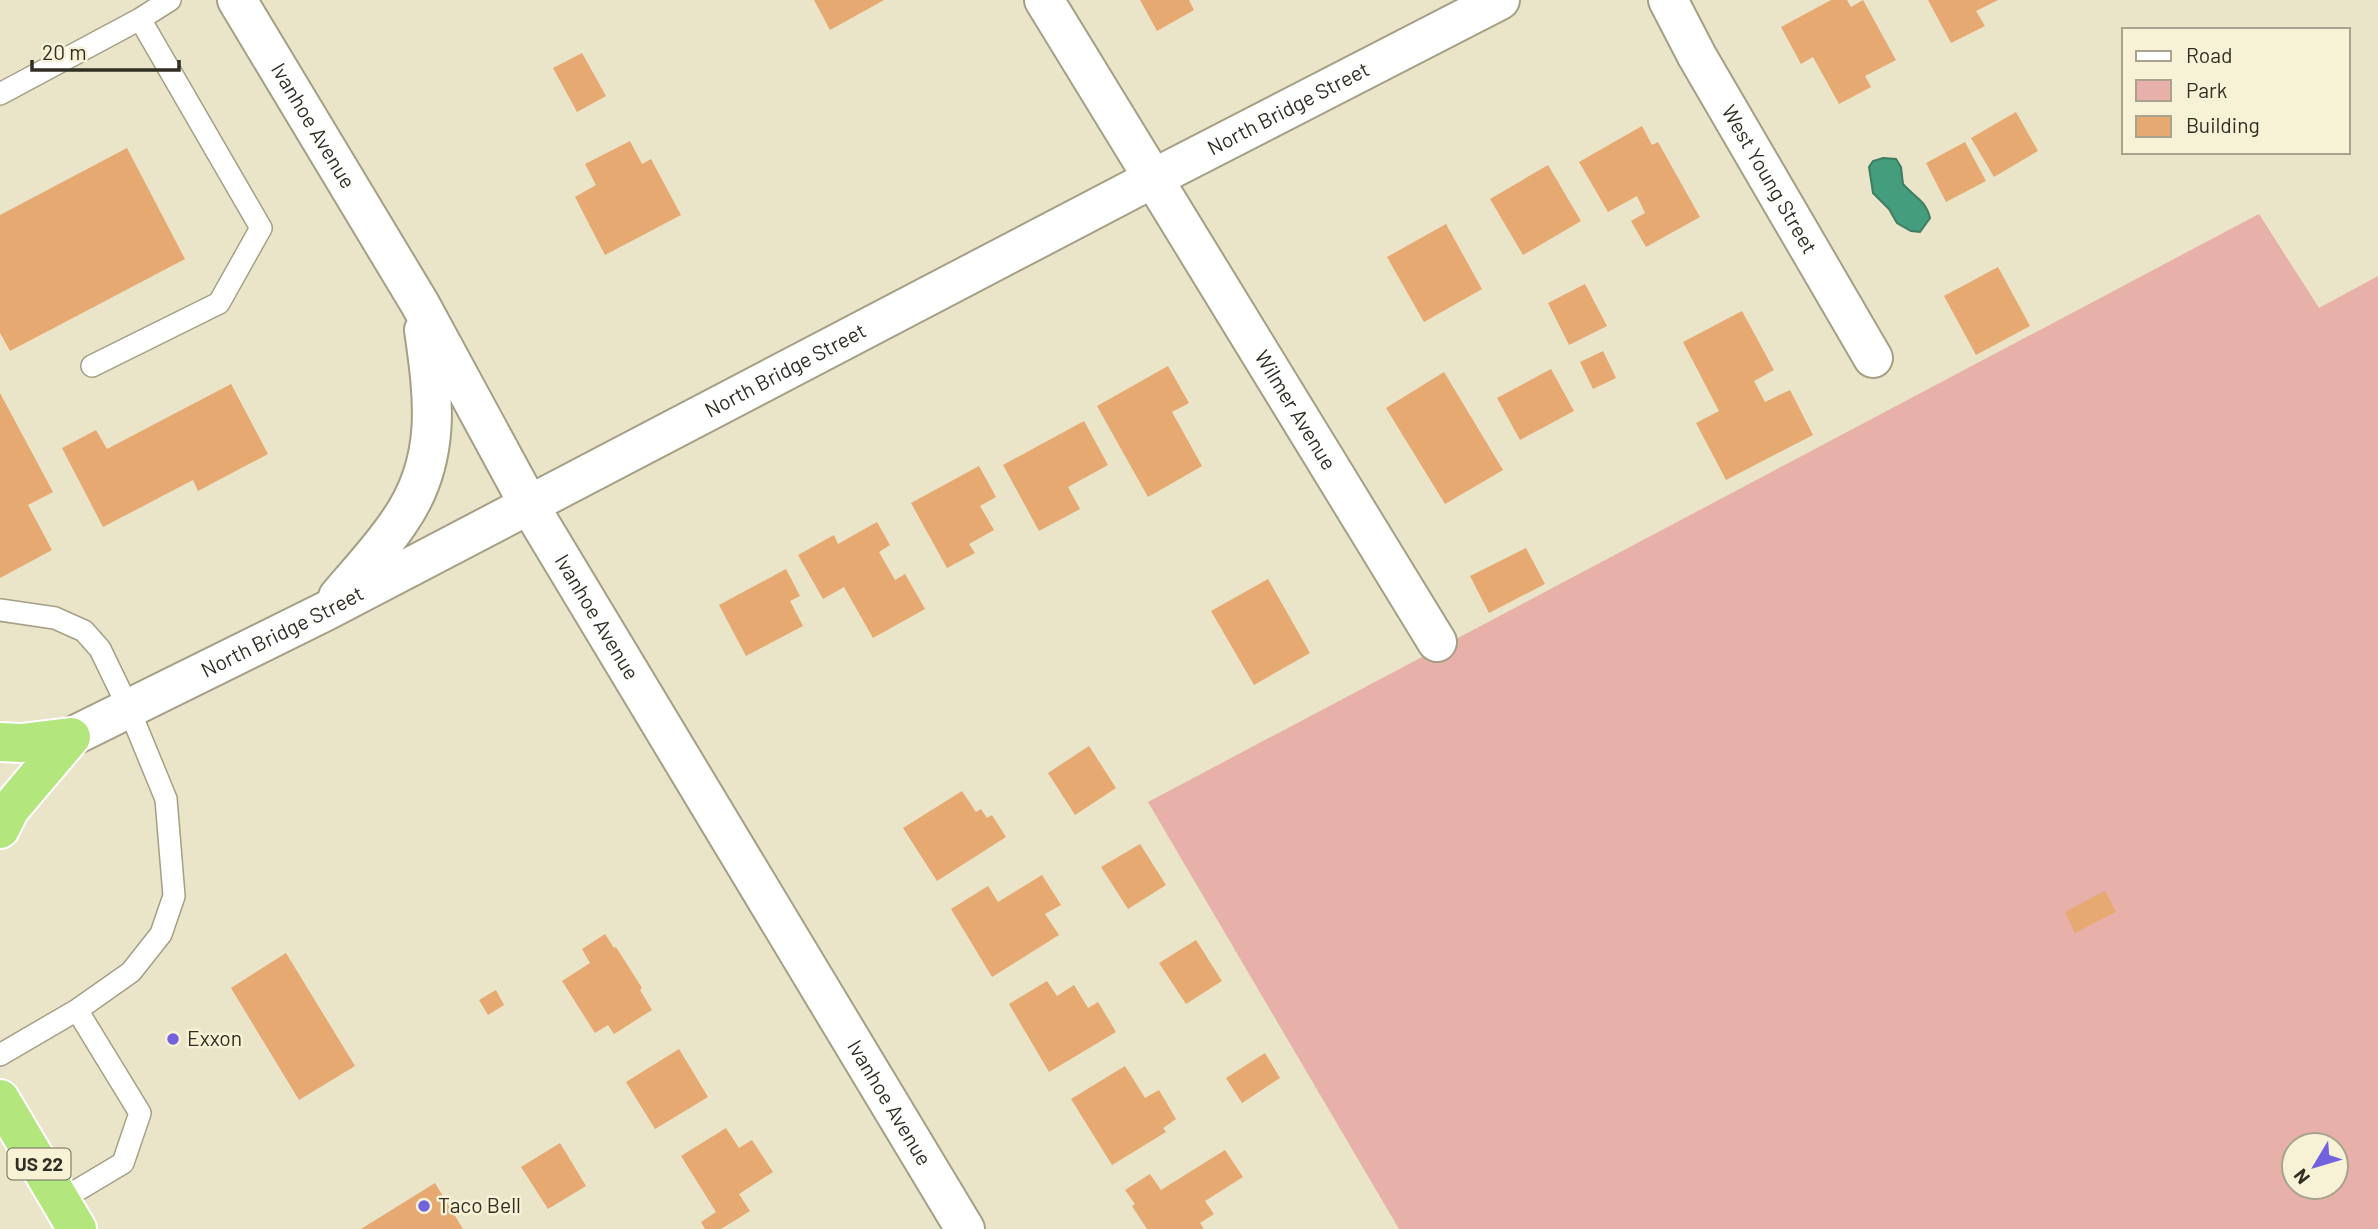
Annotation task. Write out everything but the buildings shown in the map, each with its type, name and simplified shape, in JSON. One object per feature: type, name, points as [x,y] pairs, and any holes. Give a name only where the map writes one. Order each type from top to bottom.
[{"type":"highway","points":[[0,742],[21,743],[71,737]]},
{"type":"highway","points":[[0,829],[10,809],[71,737]]},
{"type":"highway","name":"US 22","points":[[0,1099],[69,1215]]},
{"type":"street","name":"Ivanhoe Avenue","points":[[237,0],[420,304],[529,505],[965,1229]]},
{"type":"street","name":"Wilmer Avenue","points":[[1044,0],[1437,642]]},
{"type":"street","name":"North Bridge Street","points":[[71,737],[326,611],[1500,0]]},
{"type":"street","name":"West Young Street","points":[[1668,0],[1697,56],[1873,358]]},
{"type":"street","points":[[326,611],[400,521],[424,475],[433,426],[432,379],[420,304]]},
{"type":"lane","points":[[0,94],[140,19],[170,0]]},
{"type":"lane","points":[[92,366],[219,303],[261,228],[140,19]]},
{"type":"lane","points":[[0,610],[55,618],[84,631],[100,649],[129,709],[166,799],[174,896],[161,934],[131,972],[77,1010],[0,1055]]},
{"type":"lane","points":[[69,1215],[123,1163],[140,1113],[77,1010]]},
{"type":"green space","points":[[2259,214],[2319,308],[2378,276],[2378,1229],[1399,1229],[1148,802]]},
{"type":"shaded area","points":[[1883,158],[1896,159],[1901,167],[1903,184],[1928,212],[1930,218],[1920,232],[1911,231],[1897,223],[1889,209],[1873,193],[1869,167],[1873,161]]},
{"type":"place","name":"Exxon","points":[[173,1039]]},
{"type":"place","name":"Taco Bell","points":[[424,1206]]}]
